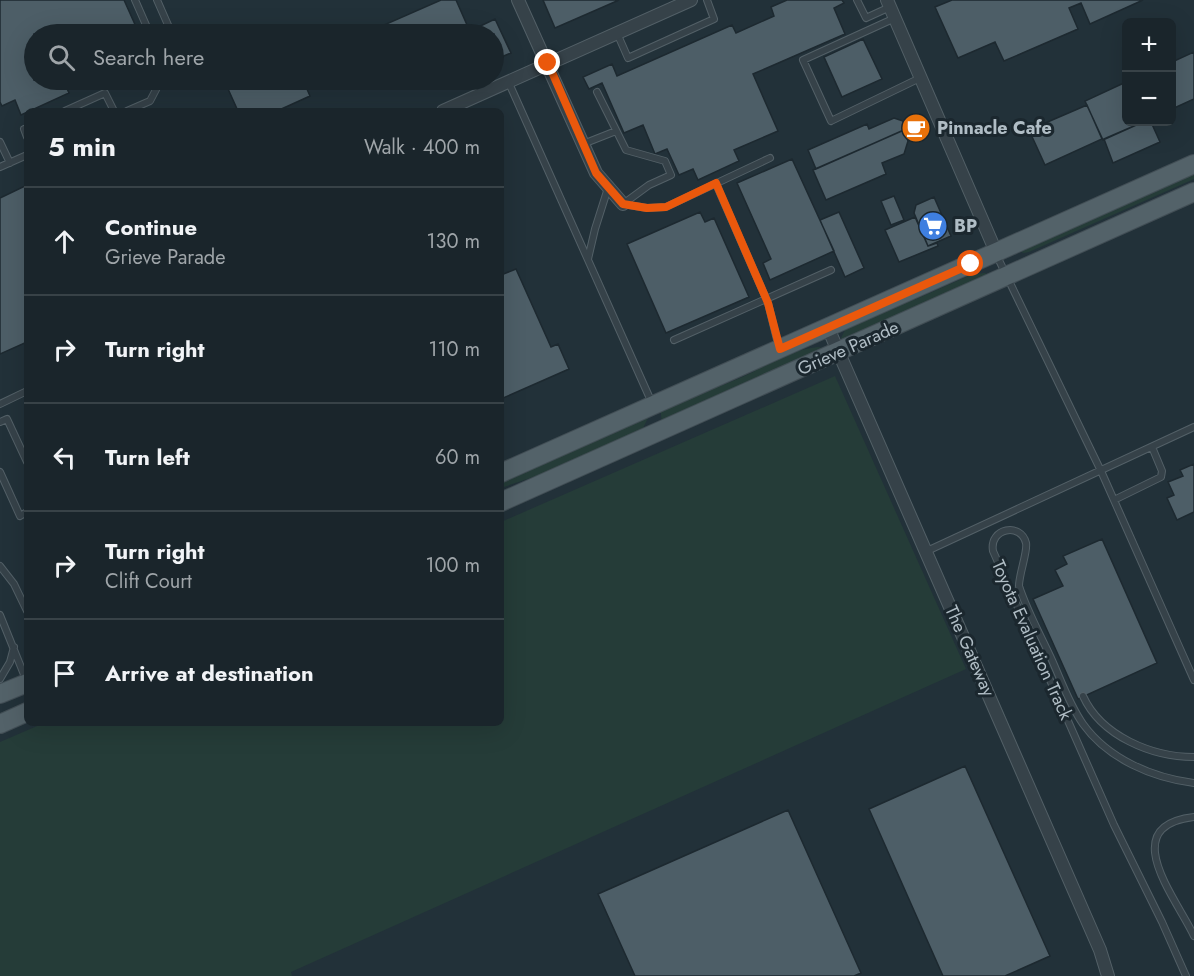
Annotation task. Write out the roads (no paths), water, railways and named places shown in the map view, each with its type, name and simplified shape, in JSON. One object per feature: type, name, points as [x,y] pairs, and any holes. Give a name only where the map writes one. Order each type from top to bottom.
[{"type":"main road","name":"Grieve Parade","points":[[504,472],[1194,164]]},
{"type":"main road","name":"Grieve Parade","points":[[504,501],[1194,192]]},
{"type":"main road","points":[[0,694],[24,684]]},
{"type":"main road","points":[[0,724],[24,713]]},
{"type":"street","points":[[518,0],[596,173],[623,204]]},
{"type":"street","points":[[504,82],[691,0]]},
{"type":"street","points":[[891,8],[996,252]]},
{"type":"street","points":[[449,108],[487,90]]},
{"type":"street","name":"The Gateway","points":[[828,328],[1100,950],[1108,976]]},
{"type":"lane","points":[[135,0],[146,24]]},
{"type":"lane","points":[[157,0],[168,24]]},
{"type":"lane","points":[[617,33],[628,58],[714,19],[707,0]]},
{"type":"lane","points":[[857,0],[866,18],[891,8]]},
{"type":"lane","points":[[891,8],[803,60],[831,121],[920,77]]},
{"type":"lane","points":[[508,80],[653,405]]},
{"type":"lane","points":[[134,108],[150,101],[156,90]]},
{"type":"lane","points":[[597,92],[626,150],[665,161],[671,175],[649,185],[623,204]]},
{"type":"lane","points":[[72,108],[105,93],[112,108]]},
{"type":"lane","points":[[583,144],[616,131]]},
{"type":"lane","points":[[0,142],[10,163]]},
{"type":"lane","points":[[0,167],[24,156]]},
{"type":"lane","points":[[623,204],[647,208],[666,207],[770,158]]},
{"type":"lane","points":[[716,183],[766,298],[780,349]]},
{"type":"lane","points":[[588,260],[608,188]]},
{"type":"lane","points":[[996,252],[1101,471],[1194,680]]},
{"type":"lane","points":[[674,340],[831,270]]},
{"type":"lane","points":[[0,404],[24,392]]},
{"type":"lane","points":[[0,422],[7,419],[24,456]]},
{"type":"lane","points":[[927,551],[1194,427]]},
{"type":"lane","points":[[1114,500],[1161,477],[1162,471],[1152,447]]},
{"type":"lane","points":[[0,472],[20,516],[24,514]]},
{"type":"lane","name":"Toyota Evaluation Track","points":[[1186,976],[1114,825],[993,551],[992,543],[995,536],[1012,530],[1025,540],[1026,549],[1019,575],[1019,586],[1071,702],[1084,725],[1100,742],[1127,762],[1152,774],[1175,781],[1194,783]]},
{"type":"lane","points":[[0,567],[14,584],[24,605]]},
{"type":"lane","points":[[0,615],[24,675]]},
{"type":"lane","points":[[0,680],[10,662],[14,647]]},
{"type":"lane","points":[[1083,696],[1095,718],[1116,735],[1169,755],[1194,757]]},
{"type":"lane","points":[[1194,817],[1182,818],[1168,824],[1158,835],[1154,849],[1161,873],[1194,936]]},
{"type":"place","name":"Pinnacle Cafe","points":[[916,128]]},
{"type":"place","name":"BP","points":[[933,226]]}]
